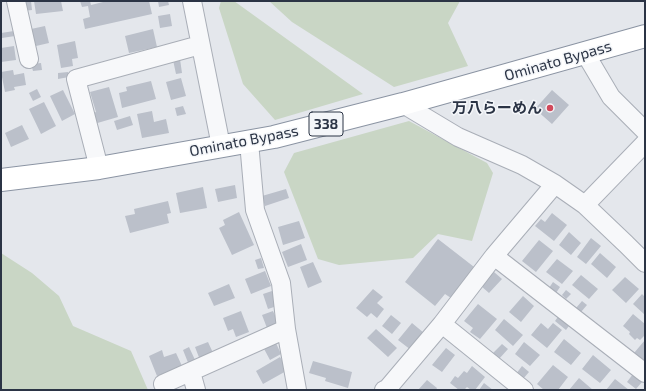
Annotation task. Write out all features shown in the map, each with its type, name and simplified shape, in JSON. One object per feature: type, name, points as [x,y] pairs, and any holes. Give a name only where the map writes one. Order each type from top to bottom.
[{"type":"highway","name":"Ominato Bypass","points":[[1,180],[99,168],[274,137],[403,104],[645,36]]},
{"type":"street","points":[[16,1],[29,59]]},
{"type":"street","points":[[192,1],[221,146]]},
{"type":"street","points":[[99,168],[76,79],[200,45]]},
{"type":"street","points":[[585,53],[610,97],[645,131]]},
{"type":"street","points":[[403,104],[458,137],[522,165],[555,184],[585,205],[645,263]]},
{"type":"street","points":[[249,142],[255,210],[281,283],[286,329],[297,390]]},
{"type":"street","points":[[585,205],[645,143]]},
{"type":"street","points":[[384,390],[387,389],[442,324],[494,256],[555,184]]},
{"type":"street","points":[[494,256],[645,373]]},
{"type":"street","points":[[442,324],[524,390]]},
{"type":"street","points":[[163,384],[286,329]]},
{"type":"street","points":[[191,372],[196,390]]},
{"type":"green space","points":[[221,1],[234,1],[363,94],[275,120],[243,84],[219,8]]},
{"type":"green space","points":[[269,1],[460,1],[448,23],[468,66],[394,87],[292,22]]},
{"type":"green space","points":[[409,121],[487,163],[493,173],[472,241],[438,234],[413,258],[339,265],[318,259],[284,172],[294,153]]},
{"type":"green space","points":[[1,253],[32,273],[59,296],[73,326],[131,351],[148,390],[1,390]]},
{"type":"building","points":[[22,1],[31,1],[32,10],[24,11]]},
{"type":"building","points":[[34,1],[61,1],[63,11],[36,14]]},
{"type":"building","points":[[80,1],[90,1],[91,5],[107,1],[149,1],[152,14],[85,29],[83,19],[90,17],[88,6],[82,7]]},
{"type":"building","points":[[158,1],[168,1],[169,5],[159,7]]},
{"type":"building","points":[[170,14],[172,26],[160,28],[158,16]]},
{"type":"building","points":[[45,26],[49,43],[36,46],[31,29]]},
{"type":"building","points":[[153,29],[157,47],[129,53],[125,36]]},
{"type":"building","points":[[14,31],[15,36],[2,38],[1,33]]},
{"type":"building","points":[[75,41],[78,58],[72,59],[73,66],[61,68],[57,45]]},
{"type":"building","points":[[14,46],[16,60],[1,62],[1,48]]},
{"type":"building","points":[[180,59],[182,73],[176,74],[173,60]]},
{"type":"building","points":[[41,63],[42,70],[33,71],[31,64]]},
{"type":"building","points":[[13,70],[14,75],[24,73],[26,85],[14,87],[15,90],[5,92],[1,72]]},
{"type":"building","points":[[68,72],[69,77],[58,79],[58,73]]},
{"type":"building","points":[[181,78],[186,96],[171,100],[166,82]]},
{"type":"building","points":[[151,81],[156,99],[122,108],[119,93],[127,91],[126,87]]},
{"type":"building","points":[[109,87],[118,117],[94,124],[91,114],[96,112],[90,92]]},
{"type":"building","points":[[37,89],[41,97],[33,101],[29,93]]},
{"type":"building","points":[[63,90],[75,114],[62,121],[50,96]]},
{"type":"building","points":[[552,90],[569,105],[552,124],[535,109]]},
{"type":"building","points":[[44,102],[56,126],[41,134],[29,109]]},
{"type":"building","points":[[183,106],[186,114],[177,116],[175,108]]},
{"type":"building","points":[[152,111],[154,122],[166,119],[169,133],[142,138],[137,114]]},
{"type":"building","points":[[130,116],[133,125],[117,130],[114,121]]},
{"type":"building","points":[[22,125],[29,139],[11,147],[5,133]]},
{"type":"building","points":[[235,185],[237,198],[218,202],[215,189]]},
{"type":"building","points":[[203,187],[207,208],[180,213],[176,193]]},
{"type":"building","points":[[286,189],[289,198],[265,206],[262,196]]},
{"type":"building","points":[[168,201],[171,213],[167,214],[169,223],[130,233],[125,216],[135,214],[134,209]]},
{"type":"building","points":[[239,212],[254,245],[232,255],[219,228],[225,225],[223,220]]},
{"type":"building","points":[[552,213],[567,225],[554,241],[535,226],[541,219],[545,222]]},
{"type":"building","points":[[299,221],[305,238],[283,245],[278,227]]},
{"type":"building","points":[[569,232],[581,243],[571,255],[559,245]]},
{"type":"building","points":[[591,238],[601,246],[586,264],[577,257]]},
{"type":"building","points":[[438,239],[478,270],[454,300],[445,294],[435,306],[405,282]]},
{"type":"building","points":[[539,240],[553,251],[536,272],[522,261]]},
{"type":"building","points":[[301,244],[307,260],[288,267],[282,252]]},
{"type":"building","points":[[600,253],[616,267],[607,278],[591,264]]},
{"type":"building","points":[[261,258],[264,268],[258,269],[255,260]]},
{"type":"building","points":[[557,259],[573,271],[562,284],[546,272]]},
{"type":"building","points":[[313,262],[322,282],[308,288],[300,267]]},
{"type":"building","points":[[265,271],[271,286],[251,294],[245,279]]},
{"type":"building","points":[[494,272],[502,279],[489,293],[481,286]]},
{"type":"building","points":[[581,275],[598,289],[589,299],[572,285]]},
{"type":"building","points":[[625,277],[639,289],[626,303],[612,290]]},
{"type":"building","points":[[553,282],[560,287],[556,293],[549,288]]},
{"type":"building","points":[[229,284],[235,298],[214,306],[208,293]]},
{"type":"building","points":[[373,289],[383,297],[377,303],[384,309],[377,318],[371,313],[367,317],[356,308]]},
{"type":"building","points":[[566,290],[571,294],[566,299],[562,295]]},
{"type":"building","points":[[272,291],[277,306],[268,309],[263,294]]},
{"type":"building","points":[[642,294],[645,297],[645,315],[633,304]]},
{"type":"building","points":[[523,296],[534,306],[521,322],[509,312]]},
{"type":"building","points":[[582,301],[587,305],[581,312],[576,308]]},
{"type":"building","points":[[478,304],[497,319],[480,339],[470,332],[473,328],[464,321]]},
{"type":"building","points":[[241,311],[249,332],[236,337],[233,329],[228,331],[223,318]]},
{"type":"building","points":[[273,311],[279,325],[267,328],[262,315]]},
{"type":"building","points":[[560,314],[571,323],[566,330],[555,321]]},
{"type":"building","points":[[633,314],[645,324],[645,335],[640,340],[637,338],[635,340],[629,334],[630,332],[623,326]]},
{"type":"building","points":[[391,315],[401,323],[392,334],[382,326]]},
{"type":"building","points":[[504,319],[523,335],[513,346],[495,330]]},
{"type":"building","points":[[412,323],[424,333],[411,350],[398,340]]},
{"type":"building","points":[[541,323],[548,329],[553,323],[562,330],[547,348],[531,335]]},
{"type":"building","points":[[376,329],[397,348],[388,357],[367,338]]},
{"type":"building","points":[[564,339],[581,353],[571,365],[554,352]]},
{"type":"building","points":[[645,340],[645,362],[634,353]]},
{"type":"building","points":[[275,341],[281,354],[270,360],[263,347]]},
{"type":"building","points":[[208,342],[214,355],[200,360],[195,347]]},
{"type":"building","points":[[524,342],[540,355],[530,366],[515,354]]},
{"type":"building","points":[[502,344],[508,349],[499,359],[493,353]]},
{"type":"building","points":[[189,347],[196,362],[189,365],[183,350]]},
{"type":"building","points":[[446,348],[455,355],[442,372],[432,365]]},
{"type":"building","points":[[162,350],[164,357],[176,353],[182,366],[157,376],[149,356]]},
{"type":"building","points":[[593,355],[611,370],[600,383],[582,369]]},
{"type":"building","points":[[280,357],[288,370],[263,384],[256,371]]},
{"type":"building","points":[[313,361],[352,372],[348,388],[325,381],[326,378],[309,373]]},
{"type":"building","points":[[553,365],[568,377],[558,390],[544,390],[537,384]]},
{"type":"building","points":[[472,366],[485,377],[475,390],[471,390],[467,387],[464,390],[459,390],[450,383],[455,376],[458,378],[464,371],[467,373]]},
{"type":"building","points":[[522,366],[529,372],[523,379],[516,374]]},
{"type":"building","points":[[633,374],[642,382],[636,389],[627,382]]},
{"type":"building","points":[[579,378],[593,390],[569,390]]},
{"type":"building","points":[[615,379],[629,390],[606,390]]},
{"type":"building","points":[[427,380],[437,388],[436,390],[418,390]]},
{"type":"building","points":[[484,383],[493,390],[479,390]]},
{"type":"place","name":"万八らーめん","points":[[550,108]]}]
